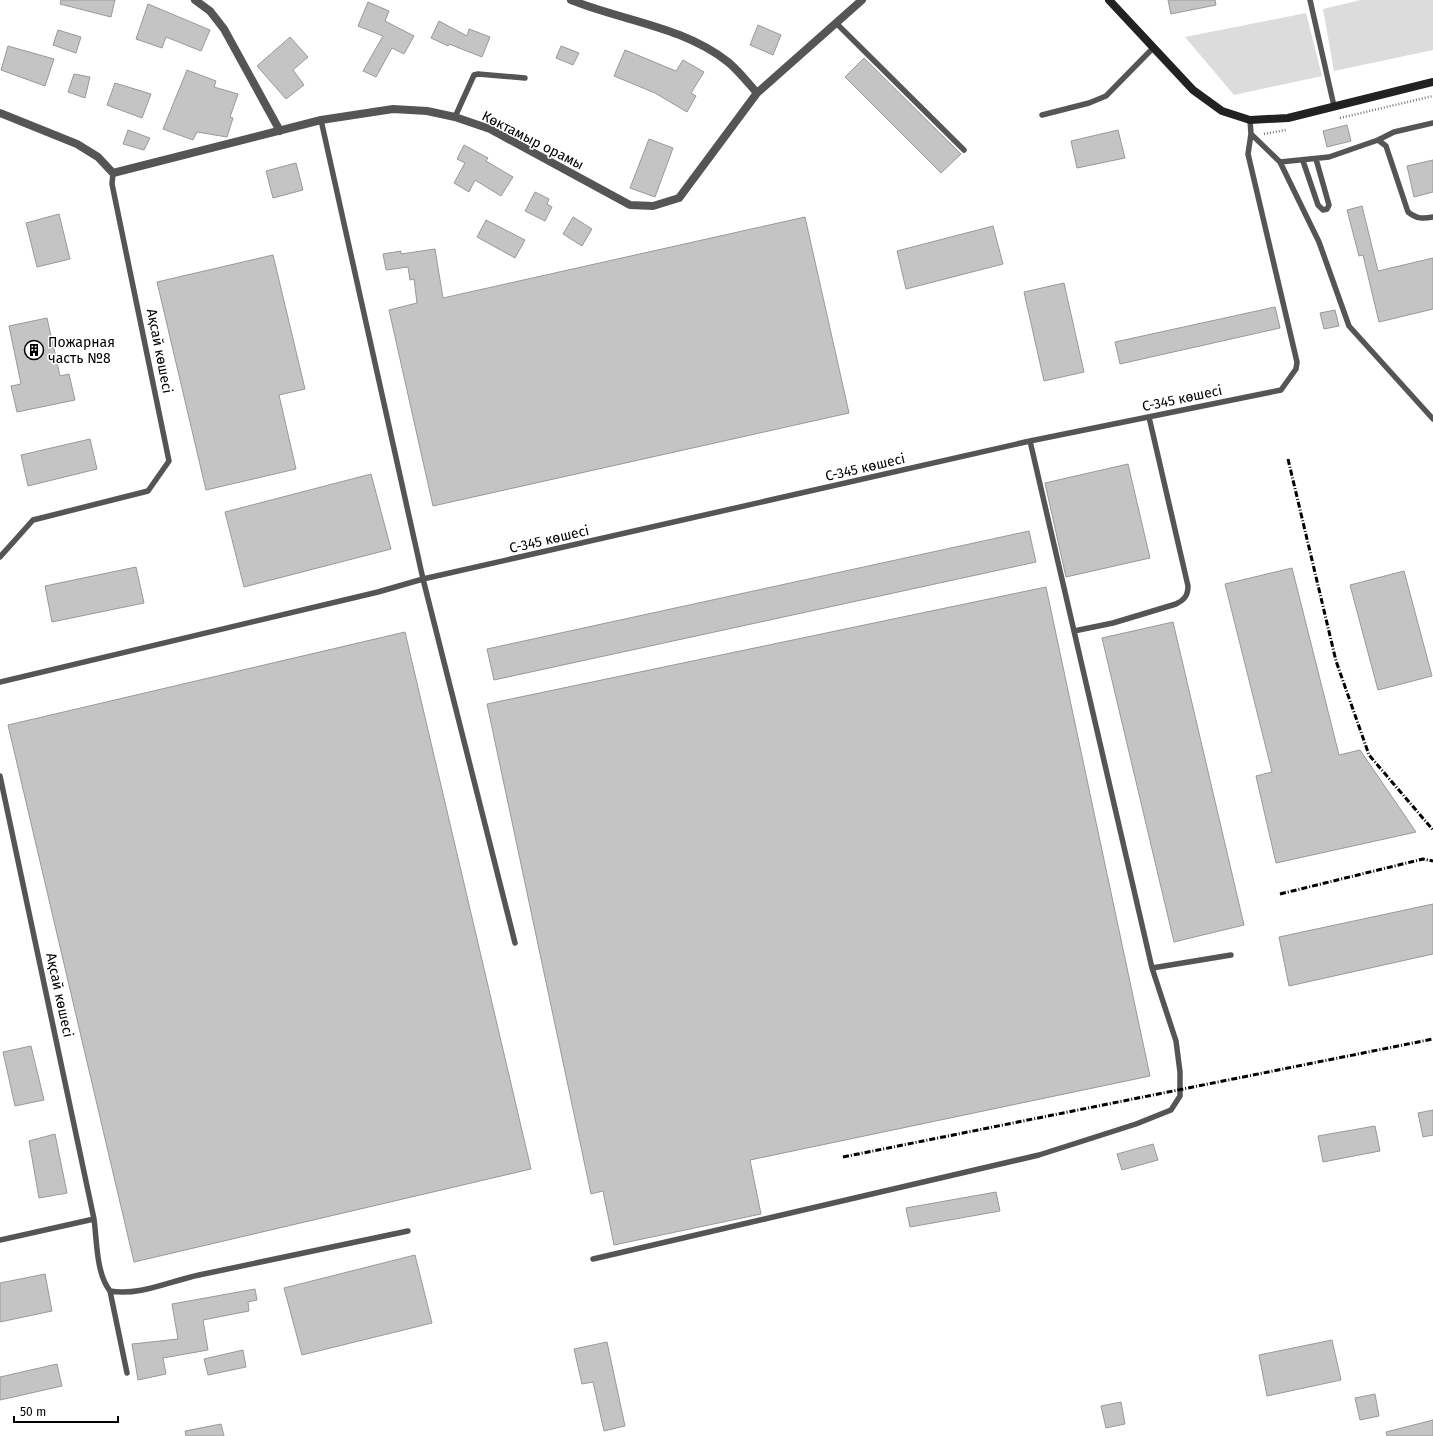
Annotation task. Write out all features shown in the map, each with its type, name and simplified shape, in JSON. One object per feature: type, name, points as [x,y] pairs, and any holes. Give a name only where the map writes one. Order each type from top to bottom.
[{"type":"main road","points":[[1109,0],[1193,90],[1222,111],[1250,120],[1288,118],[1433,82]]},
{"type":"street","points":[[195,0],[210,11],[224,29],[280,131]]},
{"type":"street","points":[[571,0],[653,25],[696,42],[728,62],[757,93]]},
{"type":"street","name":"Көктамыр орамы","points":[[113,173],[320,120],[393,109],[427,111],[455,117],[490,129],[630,205],[653,206],[679,198],[757,93],[862,0]]},
{"type":"street","points":[[0,114],[77,144],[98,157],[113,173]]},
{"type":"lane","points":[[1310,0],[1334,106]]},
{"type":"lane","points":[[836,23],[964,150]]},
{"type":"lane","points":[[1042,115],[1106,96],[1153,48]]},
{"type":"lane","points":[[455,117],[474,75],[478,74],[525,78]]},
{"type":"lane","points":[[320,120],[423,579],[515,943]]},
{"type":"lane","points":[[1250,120],[1251,134],[1280,162],[1319,242],[1349,326],[1433,419]]},
{"type":"lane","points":[[1280,162],[1303,161],[1329,157],[1378,140],[1394,132],[1433,123]]},
{"type":"lane","name":"С-345 көшесі","points":[[0,682],[378,592],[423,579],[455,573],[1030,441],[1281,390],[1296,369],[1297,362],[1248,154],[1251,134]]},
{"type":"lane","points":[[1378,140],[1386,146],[1408,212],[1414,217],[1422,219],[1433,217]]},
{"type":"lane","points":[[1303,161],[1318,206],[1323,210],[1327,209],[1329,205],[1316,159]]},
{"type":"lane","name":"Ақсай көшесі","points":[[0,557],[34,520],[148,491],[169,461],[112,184],[113,173]]},
{"type":"lane","points":[[1074,631],[1113,623],[1176,604],[1182,601],[1188,594],[1188,586],[1149,417]]},
{"type":"lane","points":[[593,1259],[1039,1155],[1136,1124],[1171,1110],[1180,1096],[1180,1072],[1176,1042],[1152,968],[1030,441]]},
{"type":"lane","name":"Ақсай көшесі","points":[[0,776],[94,1219],[101,1272],[105,1286],[110,1291],[127,1373]]},
{"type":"lane","points":[[1152,968],[1231,955]]},
{"type":"lane","points":[[0,1240],[94,1219]]},
{"type":"lane","points":[[110,1291],[122,1293],[134,1292],[197,1276],[408,1231]]},
{"type":"shaded area","points":[[1361,0],[1433,0],[1433,50],[1334,71],[1323,9]]},
{"type":"shaded area","points":[[1306,13],[1322,76],[1234,95],[1185,37]]},
{"type":"building","points":[[61,0],[115,0],[111,17],[60,4]]},
{"type":"building","points":[[1168,0],[1215,0],[1216,5],[1171,14]]},
{"type":"building","points":[[368,2],[389,11],[385,21],[414,36],[404,54],[392,48],[376,77],[363,71],[383,36],[358,26]]},
{"type":"building","points":[[148,4],[210,30],[201,51],[166,37],[162,48],[136,39]]},
{"type":"building","points":[[439,21],[467,36],[469,29],[490,37],[482,57],[449,44],[448,46],[431,38]]},
{"type":"building","points":[[758,25],[781,35],[773,55],[750,45]]},
{"type":"building","points":[[58,30],[81,37],[76,53],[53,45]]},
{"type":"building","points":[[290,37],[308,57],[293,70],[304,85],[286,99],[257,66]]},
{"type":"building","points":[[8,46],[54,59],[45,86],[1,70]]},
{"type":"building","points":[[561,46],[579,53],[573,65],[556,58]]},
{"type":"building","points":[[625,50],[676,71],[683,60],[704,72],[691,93],[696,96],[687,112],[655,93],[614,76]]},
{"type":"building","points":[[864,58],[961,154],[941,173],[845,77]]},
{"type":"building","points":[[187,70],[216,81],[214,87],[238,94],[230,117],[233,118],[227,137],[197,132],[193,140],[163,129]]},
{"type":"building","points":[[74,74],[90,77],[85,98],[68,92]]},
{"type":"building","points":[[115,83],[151,94],[142,118],[107,105]]},
{"type":"building","points":[[1347,125],[1351,141],[1327,147],[1323,131]]},
{"type":"building","points":[[128,130],[150,138],[144,150],[123,144]]},
{"type":"building","points":[[1118,130],[1125,158],[1077,168],[1071,141]]},
{"type":"building","points":[[649,139],[673,148],[655,197],[630,188]]},
{"type":"building","points":[[464,145],[488,158],[486,161],[513,177],[501,196],[475,180],[469,192],[454,183],[465,163],[457,159]]},
{"type":"building","points":[[1433,160],[1433,192],[1414,197],[1407,166]]},
{"type":"building","points":[[296,163],[303,190],[273,198],[266,171]]},
{"type":"building","points":[[535,192],[549,199],[547,204],[552,207],[545,221],[525,211]]},
{"type":"building","points":[[1362,206],[1378,271],[1433,258],[1433,309],[1379,322],[1363,255],[1359,256],[1347,210]]},
{"type":"building","points":[[59,214],[70,259],[37,267],[26,223]]},
{"type":"building","points":[[573,217],[592,229],[582,246],[563,234]]},
{"type":"building","points":[[805,217],[849,413],[433,506],[389,310],[417,303],[414,279],[410,280],[408,267],[386,270],[383,254],[401,251],[401,254],[435,249],[443,298]]},
{"type":"building","points":[[486,220],[525,240],[515,258],[477,237]]},
{"type":"building","points":[[993,226],[1003,264],[906,289],[897,251]]},
{"type":"building","points":[[273,255],[305,389],[279,395],[296,469],[206,490],[157,282]]},
{"type":"building","points":[[1064,283],[1084,372],[1044,381],[1024,292]]},
{"type":"building","points":[[1275,307],[1280,328],[1120,364],[1115,342]]},
{"type":"building","points":[[1335,310],[1339,326],[1324,329],[1320,313]]},
{"type":"building","name":"Пожарная часть №8","points":[[47,318],[60,376],[69,374],[75,400],[17,412],[11,386],[21,384],[9,326]]},
{"type":"building","points":[[90,439],[97,469],[28,486],[21,455]]},
{"type":"building","points":[[1128,464],[1150,558],[1066,577],[1045,483]]},
{"type":"building","points":[[371,474],[391,549],[244,587],[225,512]]},
{"type":"building","points":[[1029,531],[1036,562],[494,680],[487,649]]},
{"type":"building","points":[[136,567],[144,603],[52,622],[45,586]]},
{"type":"building","points":[[1292,568],[1339,755],[1360,750],[1416,832],[1276,863],[1256,776],[1272,772],[1225,584]]},
{"type":"building","points":[[1404,571],[1432,676],[1378,690],[1350,585]]},
{"type":"building","points":[[1046,587],[1150,1076],[750,1160],[761,1214],[614,1245],[603,1191],[591,1194],[487,704]]},
{"type":"building","points":[[1173,622],[1244,925],[1174,942],[1102,638]]},
{"type":"building","points":[[405,632],[531,1169],[134,1262],[8,725]]},
{"type":"building","points":[[1433,904],[1433,954],[1289,986],[1279,937]]},
{"type":"building","points":[[31,1046],[44,1100],[15,1106],[3,1052]]},
{"type":"building","points":[[1433,1110],[1433,1135],[1423,1137],[1418,1113]]},
{"type":"building","points":[[1375,1126],[1380,1151],[1323,1162],[1318,1136]]},
{"type":"building","points":[[55,1134],[67,1193],[39,1198],[29,1141]]},
{"type":"building","points":[[1153,1144],[1158,1160],[1122,1170],[1117,1154]]},
{"type":"building","points":[[996,1192],[1000,1211],[910,1227],[906,1208]]},
{"type":"building","points":[[415,1255],[432,1323],[302,1355],[284,1288]]},
{"type":"building","points":[[45,1274],[52,1311],[0,1322],[0,1283]]},
{"type":"building","points":[[255,1289],[257,1300],[248,1302],[249,1311],[203,1320],[208,1350],[163,1358],[166,1374],[138,1380],[132,1344],[178,1339],[172,1304]]},
{"type":"building","points":[[1332,1340],[1341,1380],[1267,1396],[1259,1355]]},
{"type":"building","points":[[607,1342],[625,1426],[604,1431],[593,1382],[582,1384],[574,1349]]},
{"type":"building","points":[[243,1350],[246,1367],[208,1375],[204,1359]]},
{"type":"building","points":[[57,1364],[62,1386],[0,1400],[0,1377]]},
{"type":"building","points":[[1375,1394],[1379,1416],[1360,1420],[1355,1398]]},
{"type":"building","points":[[1121,1402],[1125,1424],[1106,1428],[1101,1406]]},
{"type":"building","points":[[1433,1420],[1433,1436],[1387,1436],[1386,1432]]},
{"type":"building","points":[[221,1424],[224,1436],[186,1436],[185,1431]]},
{"type":"railway","points":[[1288,459],[1336,661],[1369,755],[1433,830]]},
{"type":"railway","points":[[1280,894],[1423,859],[1433,861]]},
{"type":"railway","points":[[843,1157],[1433,1039]]},
{"type":"place","name":"Пожарная часть №8","points":[[34,350]]}]
